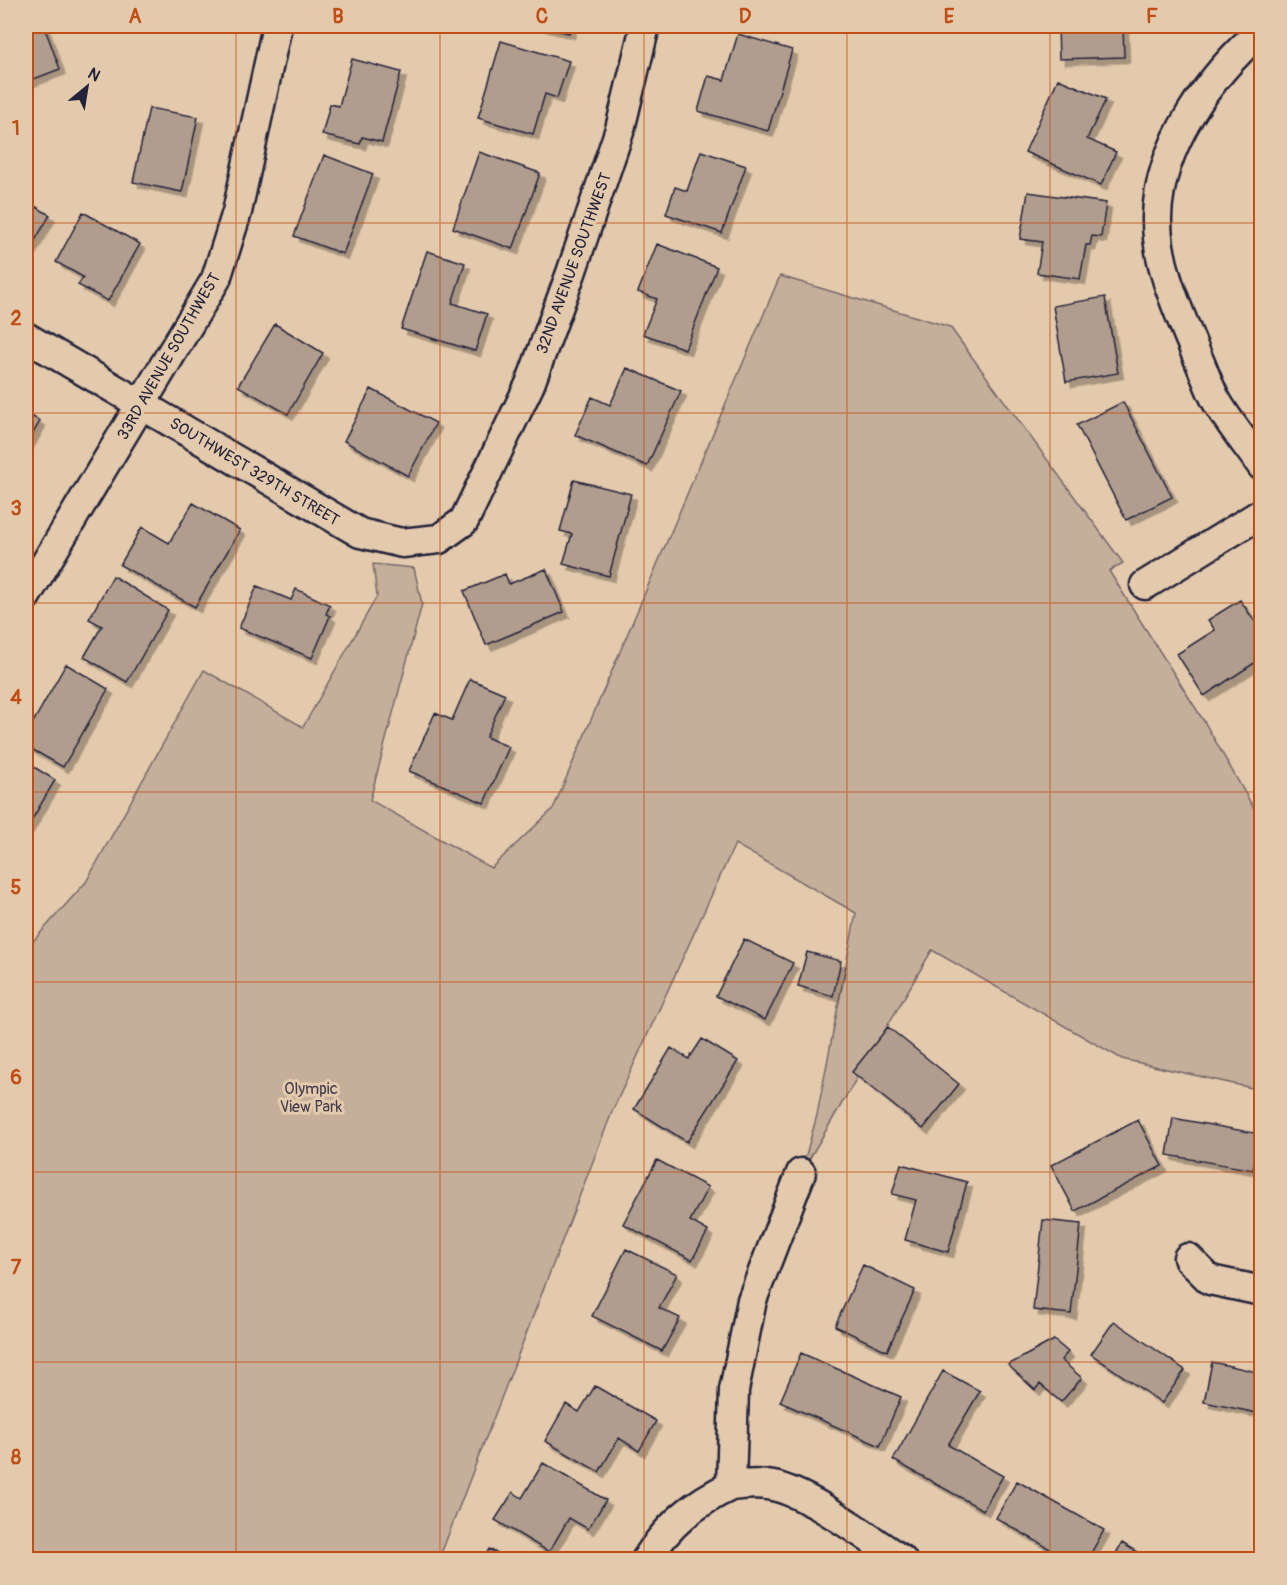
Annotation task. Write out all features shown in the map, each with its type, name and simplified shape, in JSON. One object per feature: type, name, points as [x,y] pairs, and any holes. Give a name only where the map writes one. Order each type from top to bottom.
[{"type":"street","name":"33RD AVENUE SOUTHWEST","points":[[26,596],[216,279],[237,212],[277,26]]},
{"type":"street","name":"32ND AVENUE SOUTHWEST","points":[[479,492],[530,384],[572,273],[620,129],[645,26]]},
{"type":"street","points":[[1262,30],[1235,53],[1218,73],[1184,128],[1166,171],[1157,215],[1163,264],[1180,314],[1216,401],[1262,466]]},
{"type":"street","name":"SOUTHWEST 329TH STREET","points":[[26,337],[360,533],[402,543],[440,539],[464,521],[479,492]]},
{"type":"street","points":[[1144,585],[1262,513]]},
{"type":"street","points":[[731,1486],[734,1390],[752,1300],[801,1173]]},
{"type":"street","points":[[1188,1258],[1210,1280],[1262,1291]]},
{"type":"street","points":[[646,1560],[678,1518],[704,1498],[731,1486],[754,1483],[775,1486],[813,1504],[902,1560]]},
{"type":"green space","name":"Olympic View Park","points":[[780,276],[950,327],[1123,563],[1109,571],[1205,723],[1261,821],[1261,1090],[1122,1059],[932,950],[801,1173],[817,1115],[856,913],[735,844],[612,1112],[439,1559],[26,1560],[26,949],[86,882],[204,670],[303,727],[377,596],[373,564],[414,568],[422,604],[370,800],[491,868],[553,809]]},
{"type":"building","points":[[26,26],[44,26],[60,69],[26,82]]},
{"type":"building","points":[[540,26],[571,26],[569,33]]},
{"type":"building","points":[[1058,26],[1123,26],[1124,57],[1059,59]]},
{"type":"building","points":[[738,34],[792,50],[768,131],[698,111],[708,76],[724,80]]},
{"type":"building","points":[[501,41],[569,61],[557,98],[545,94],[533,134],[478,118]]},
{"type":"building","points":[[352,59],[401,72],[382,142],[362,137],[360,144],[322,135],[330,104],[339,106]]},
{"type":"building","points":[[1058,79],[1106,99],[1087,139],[1116,152],[1101,185],[1025,152]]},
{"type":"building","points":[[149,108],[198,117],[182,192],[133,182]]},
{"type":"building","points":[[701,151],[746,166],[722,233],[666,214],[675,187],[687,191]]},
{"type":"building","points":[[479,152],[540,173],[513,249],[453,228]]},
{"type":"building","points":[[324,155],[373,174],[343,254],[294,236]]},
{"type":"building","points":[[1028,192],[1106,203],[1101,237],[1092,236],[1090,245],[1086,245],[1080,279],[1037,273],[1042,242],[1020,239]]},
{"type":"building","points":[[26,201],[50,215],[27,254],[26,253]]},
{"type":"building","points":[[83,212],[140,244],[108,301],[78,285],[83,277],[56,262]]},
{"type":"building","points":[[657,244],[717,267],[685,349],[643,334],[657,299],[638,292]]},
{"type":"building","points":[[427,251],[465,263],[452,303],[487,314],[475,351],[401,329]]},
{"type":"building","points":[[1105,297],[1118,373],[1066,382],[1053,306]]},
{"type":"building","points":[[275,324],[323,353],[288,414],[238,386]]},
{"type":"building","points":[[627,368],[681,391],[647,466],[575,435],[592,397],[610,405]]},
{"type":"building","points":[[371,389],[436,423],[408,476],[344,441]]},
{"type":"building","points":[[1123,402],[1172,497],[1126,520],[1077,425]]},
{"type":"building","points":[[26,413],[40,421],[26,446]]},
{"type":"building","points":[[574,480],[631,494],[609,576],[563,564],[572,534],[560,531]]},
{"type":"building","points":[[193,503],[240,530],[195,607],[120,565],[142,527],[169,543]]},
{"type":"building","points":[[546,569],[564,612],[486,645],[464,591],[505,574],[509,584]]},
{"type":"building","points":[[113,576],[168,610],[127,682],[84,657],[102,626],[89,619]]},
{"type":"building","points":[[257,586],[291,600],[296,589],[330,605],[326,614],[330,616],[312,658],[239,628]]},
{"type":"building","points":[[1240,600],[1262,632],[1262,658],[1204,696],[1177,654],[1215,630],[1208,620]]},
{"type":"building","points":[[66,664],[108,689],[63,767],[26,746],[26,735]]},
{"type":"building","points":[[470,679],[505,694],[486,737],[509,747],[484,803],[409,771],[435,713],[452,720]]},
{"type":"building","points":[[26,762],[55,780],[26,830]]},
{"type":"building","points":[[744,939],[793,963],[765,1020],[716,996]]},
{"type":"building","points":[[807,952],[841,961],[833,996],[798,986]]},
{"type":"building","points":[[888,1027],[959,1084],[923,1129],[852,1072]]},
{"type":"building","points":[[702,1039],[738,1061],[687,1142],[634,1109],[671,1048],[689,1059]]},
{"type":"building","points":[[1173,1118],[1260,1134],[1253,1170],[1167,1155]]},
{"type":"building","points":[[1138,1120],[1162,1166],[1075,1211],[1051,1165]]},
{"type":"building","points":[[657,1160],[708,1187],[690,1221],[708,1231],[692,1260],[623,1224]]},
{"type":"building","points":[[901,1164],[967,1182],[948,1252],[905,1240],[916,1200],[892,1194]]},
{"type":"building","points":[[1043,1220],[1081,1224],[1071,1314],[1033,1310]]},
{"type":"building","points":[[626,1249],[677,1274],[659,1308],[680,1318],[662,1351],[592,1316]]},
{"type":"building","points":[[863,1265],[915,1290],[887,1351],[835,1326]]},
{"type":"building","points":[[1114,1321],[1185,1370],[1162,1403],[1091,1354]]},
{"type":"building","points":[[1054,1340],[1068,1352],[1061,1360],[1082,1378],[1061,1402],[1040,1384],[1035,1390],[1008,1365]]},
{"type":"building","points":[[801,1353],[901,1397],[880,1446],[780,1402]]},
{"type":"building","points":[[1212,1362],[1262,1373],[1262,1414],[1204,1402]]},
{"type":"building","points":[[943,1371],[980,1391],[948,1445],[1003,1476],[983,1510],[893,1460]]},
{"type":"building","points":[[595,1386],[656,1421],[639,1451],[619,1438],[599,1472],[545,1441],[566,1404],[579,1412]]},
{"type":"building","points":[[543,1463],[606,1500],[588,1529],[569,1518],[549,1552],[495,1520],[513,1492],[522,1498]]},
{"type":"building","points":[[1017,1481],[1104,1530],[1087,1560],[1069,1560],[996,1518]]},
{"type":"building","points":[[1122,1543],[1150,1560],[1112,1560]]},
{"type":"building","points":[[489,1549],[509,1560],[483,1560]]}]
